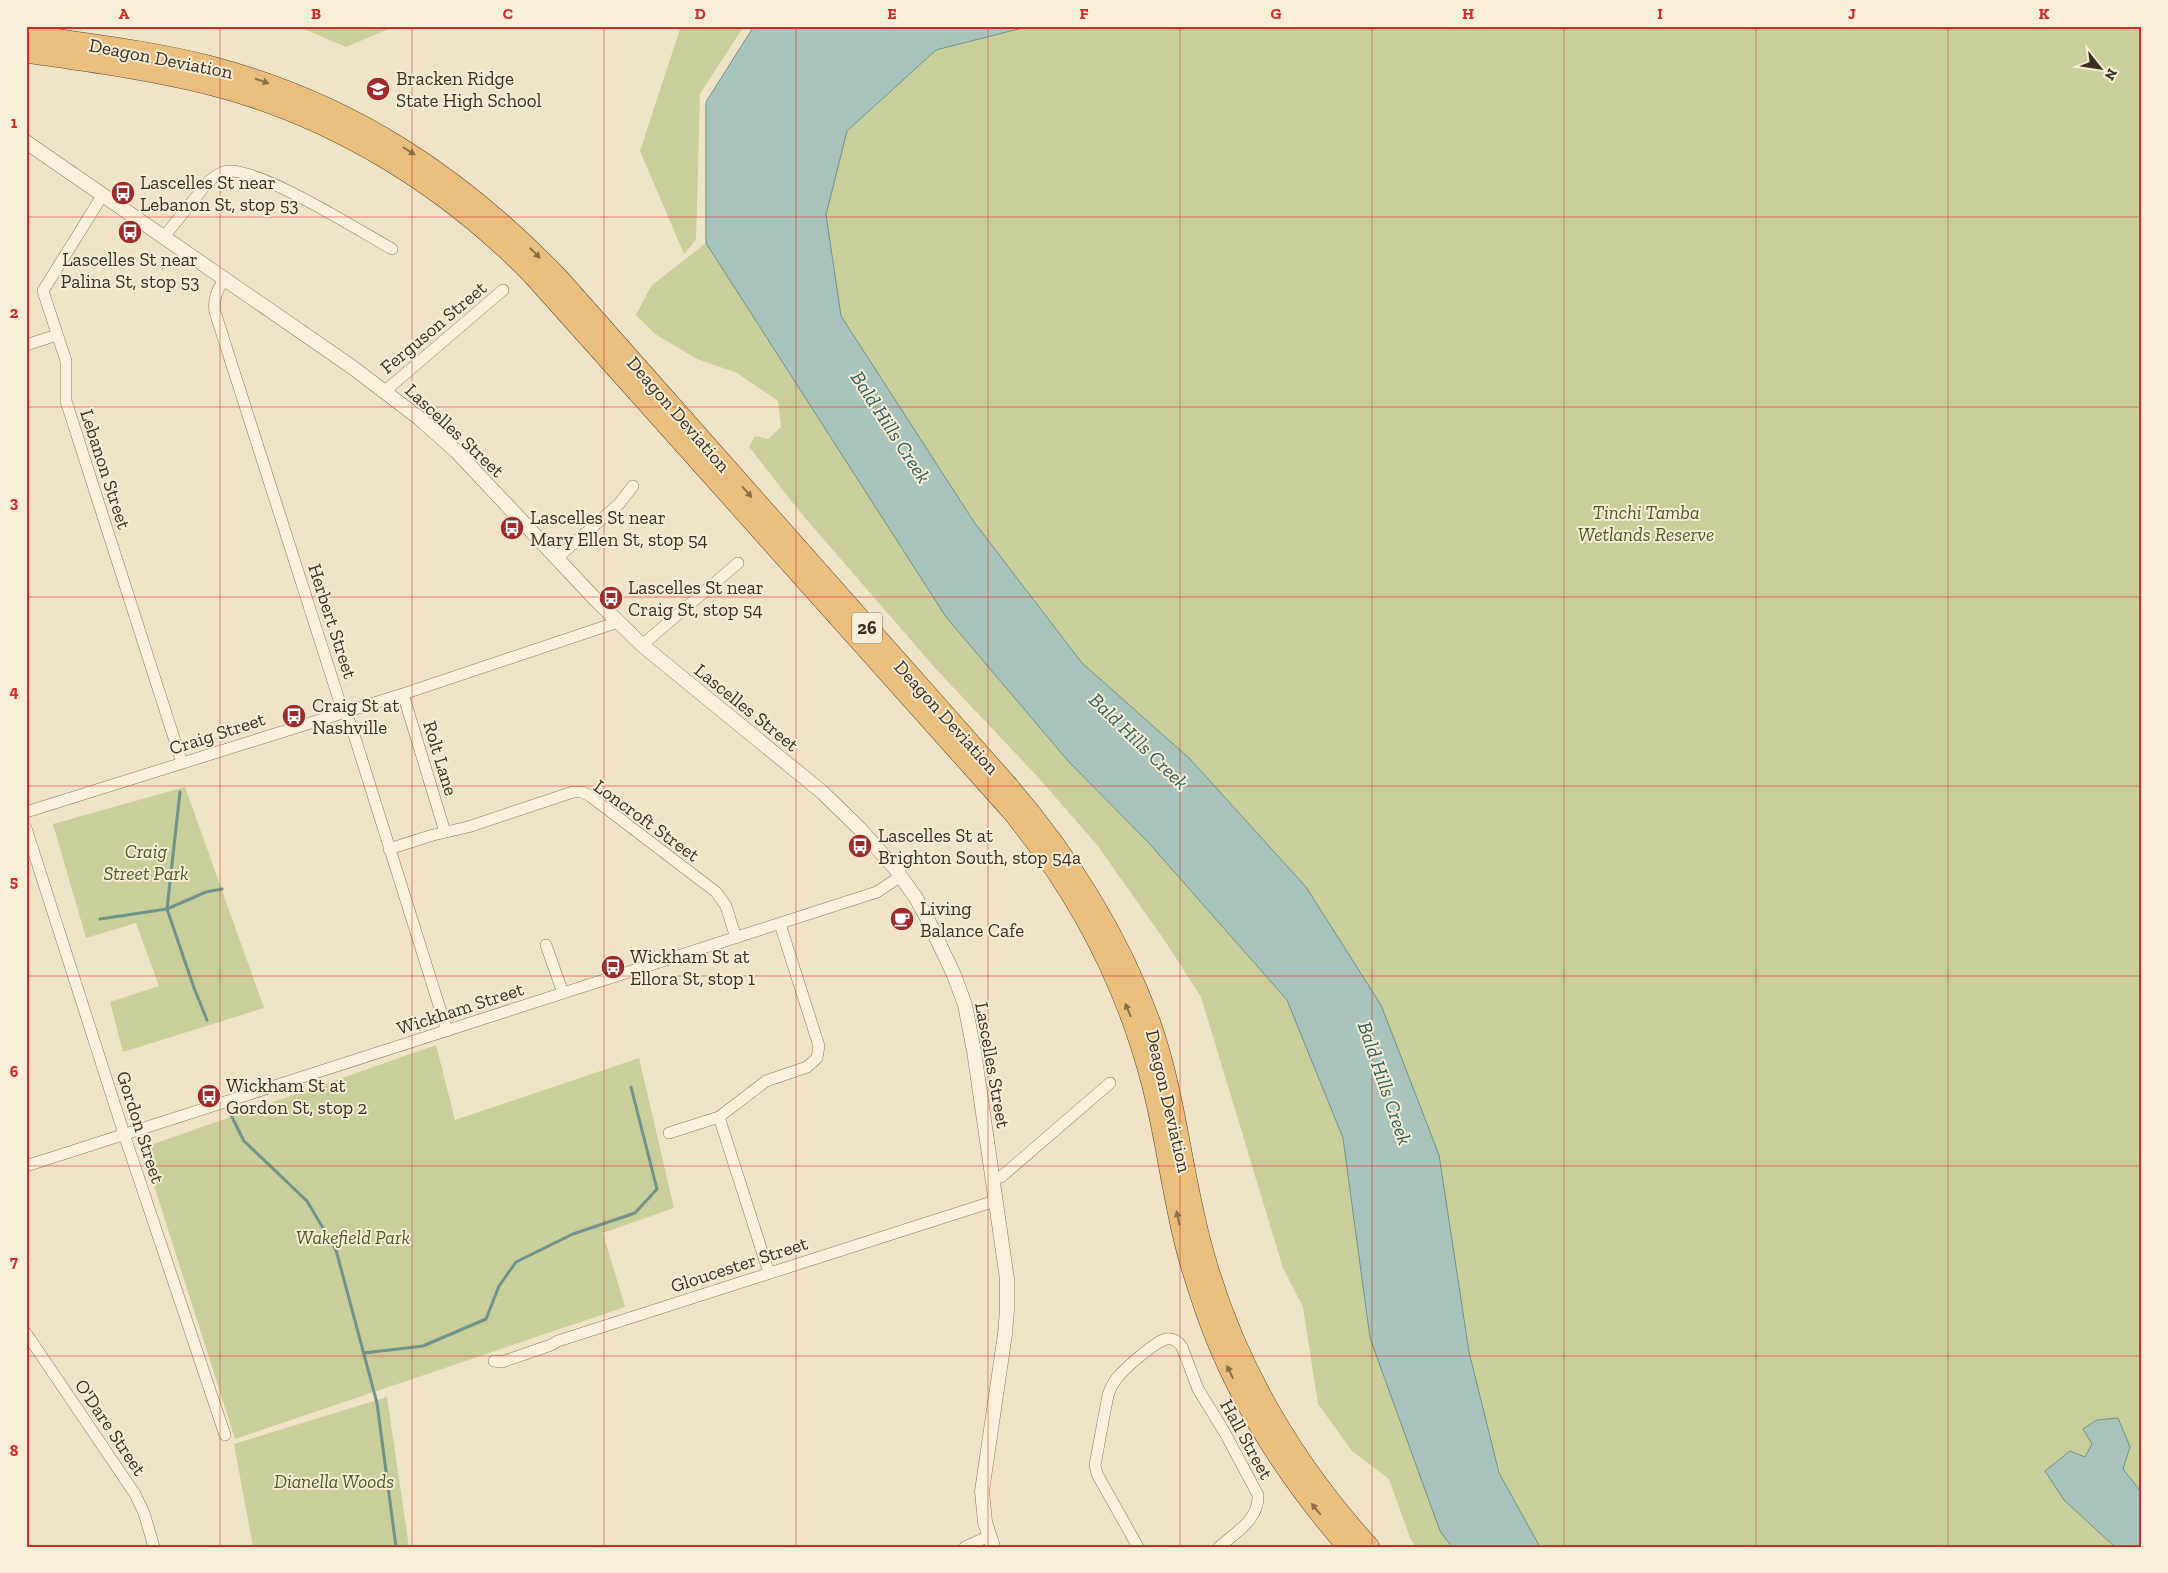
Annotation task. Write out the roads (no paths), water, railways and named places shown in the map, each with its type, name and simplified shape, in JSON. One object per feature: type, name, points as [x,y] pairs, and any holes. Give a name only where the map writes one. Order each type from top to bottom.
[{"type":"highway","name":"Deagon Deviation","points":[[26,34],[174,57],[208,65],[279,87],[321,105],[397,144],[454,182],[511,229],[561,280],[1013,791],[1042,825],[1084,885],[1118,946],[1152,1025],[1174,1103],[1201,1242],[1226,1319],[1243,1360],[1276,1422],[1302,1464],[1327,1498],[1370,1547]]},
{"type":"highway","name":"Deagon Deviation","points":[[26,53],[174,76],[211,85],[279,107],[373,152],[405,171],[457,207],[509,251],[545,289],[1010,810],[1034,839],[1076,901],[1103,952],[1130,1016],[1151,1083],[1187,1253],[1204,1309],[1233,1378],[1252,1414],[1286,1469],[1348,1547]]},
{"type":"street","name":"Lascelles Street","points":[[26,142],[385,391],[457,452],[642,645],[822,792],[859,828],[900,876],[928,920],[954,975],[964,1005],[974,1051],[1007,1279],[1007,1310],[982,1491],[983,1507],[991,1542]]},
{"type":"street","points":[[163,238],[208,182],[216,175],[228,171],[257,178],[279,187],[392,249]]},
{"type":"street","name":"Lebanon Street","points":[[102,196],[44,291],[68,370],[66,401],[182,763]]},
{"type":"street","name":"Herbert Street","points":[[224,280],[216,294],[215,312],[344,711],[351,725],[447,1031]]},
{"type":"street","name":"Ferguson Street","points":[[385,391],[504,290]]},
{"type":"street","points":[[26,344],[56,335]]},
{"type":"street","points":[[557,558],[620,504],[633,486]]},
{"type":"street","points":[[642,645],[738,563]]},
{"type":"street","name":"Craig Street","points":[[26,812],[403,694],[618,622]]},
{"type":"street","name":"Rolt Lane","points":[[403,694],[446,832]]},
{"type":"street","name":"Loncroft Street","points":[[389,849],[468,827],[572,792],[582,792],[590,796],[716,892],[726,906],[736,938]]},
{"type":"street","name":"Gordon Street","points":[[26,828],[124,1134],[225,1435]]},
{"type":"street","name":"Wickham Street","points":[[26,1166],[877,892],[900,876]]},
{"type":"street","points":[[668,1133],[719,1117],[766,1081],[822,1061],[819,1046],[780,924]]},
{"type":"street","points":[[546,945],[563,993]]},
{"type":"street","points":[[993,1178],[1000,1177],[1110,1083]]},
{"type":"street","points":[[719,1117],[769,1273]]},
{"type":"street","name":"Gloucester Street","points":[[494,1361],[502,1362],[558,1341],[995,1201]]},
{"type":"street","name":"O'Dare Street","points":[[26,1333],[135,1494],[144,1513],[154,1547]]},
{"type":"street","name":"Hall Street","points":[[1138,1547],[1101,1483],[1095,1465],[1108,1395],[1118,1376],[1163,1339],[1174,1340],[1182,1346],[1198,1389],[1225,1433],[1258,1495],[1259,1505],[1249,1522],[1219,1547]]},
{"type":"street","points":[[965,1547],[991,1542]]},
{"type":"water","name":"Bald Hills Creek","points":[[754,26],[1030,26],[936,50],[847,131],[826,215],[841,316],[974,522],[1082,663],[1190,759],[1306,887],[1381,1005],[1439,1155],[1469,1352],[1499,1473],[1540,1547],[1452,1547],[1440,1531],[1370,1338],[1343,1138],[1287,1000],[1148,842],[1069,762],[946,617],[706,243],[706,102]]},
{"type":"water","points":[[2118,1418],[2130,1447],[2123,1469],[2142,1493],[2142,1547],[2115,1547],[2064,1500],[2045,1471],[2070,1451],[2085,1457],[2092,1444],[2083,1429],[2097,1420]]},
{"type":"waterway","points":[[180,792],[167,909],[207,1020]]},
{"type":"waterway","points":[[100,919],[167,909],[206,892],[222,889]]},
{"type":"waterway","points":[[364,1353],[423,1346],[486,1319],[499,1286],[516,1262],[573,1234],[635,1213],[657,1189],[631,1087]]},
{"type":"waterway","points":[[231,1115],[244,1141],[307,1201],[336,1250],[377,1403],[396,1547]]},
{"type":"place","name":"Bracken Ridge State High School","points":[[378,89]]},
{"type":"place","name":"Lascelles St near Lebanon St, stop 53","points":[[123,193]]},
{"type":"place","name":"Lascelles St near Palina St, stop 53","points":[[130,232]]},
{"type":"place","name":"Lascelles St near Mary Ellen St, stop 54","points":[[512,528]]},
{"type":"place","name":"Lascelles St near Craig St, stop 54","points":[[611,598]]},
{"type":"place","name":"Craig St at Nashville","points":[[294,716]]},
{"type":"place","name":"Lascelles St at Brighton South, stop 54a","points":[[860,846]]},
{"type":"place","name":"Living Balance Cafe","points":[[902,919]]},
{"type":"place","name":"Wickham St at Ellora St, stop 1","points":[[613,967]]},
{"type":"place","name":"Wickham St at Gordon St, stop 2","points":[[209,1096]]},
{"type":"park label","name":"Tinchi Tamba Wetlands Reserve","points":[[1646,523]]},
{"type":"park label","name":"Craig Street Park","points":[[146,862]]},
{"type":"park label","name":"Wakefield Park","points":[[353,1237]]},
{"type":"park label","name":"Dianella Woods","points":[[334,1481]]}]
